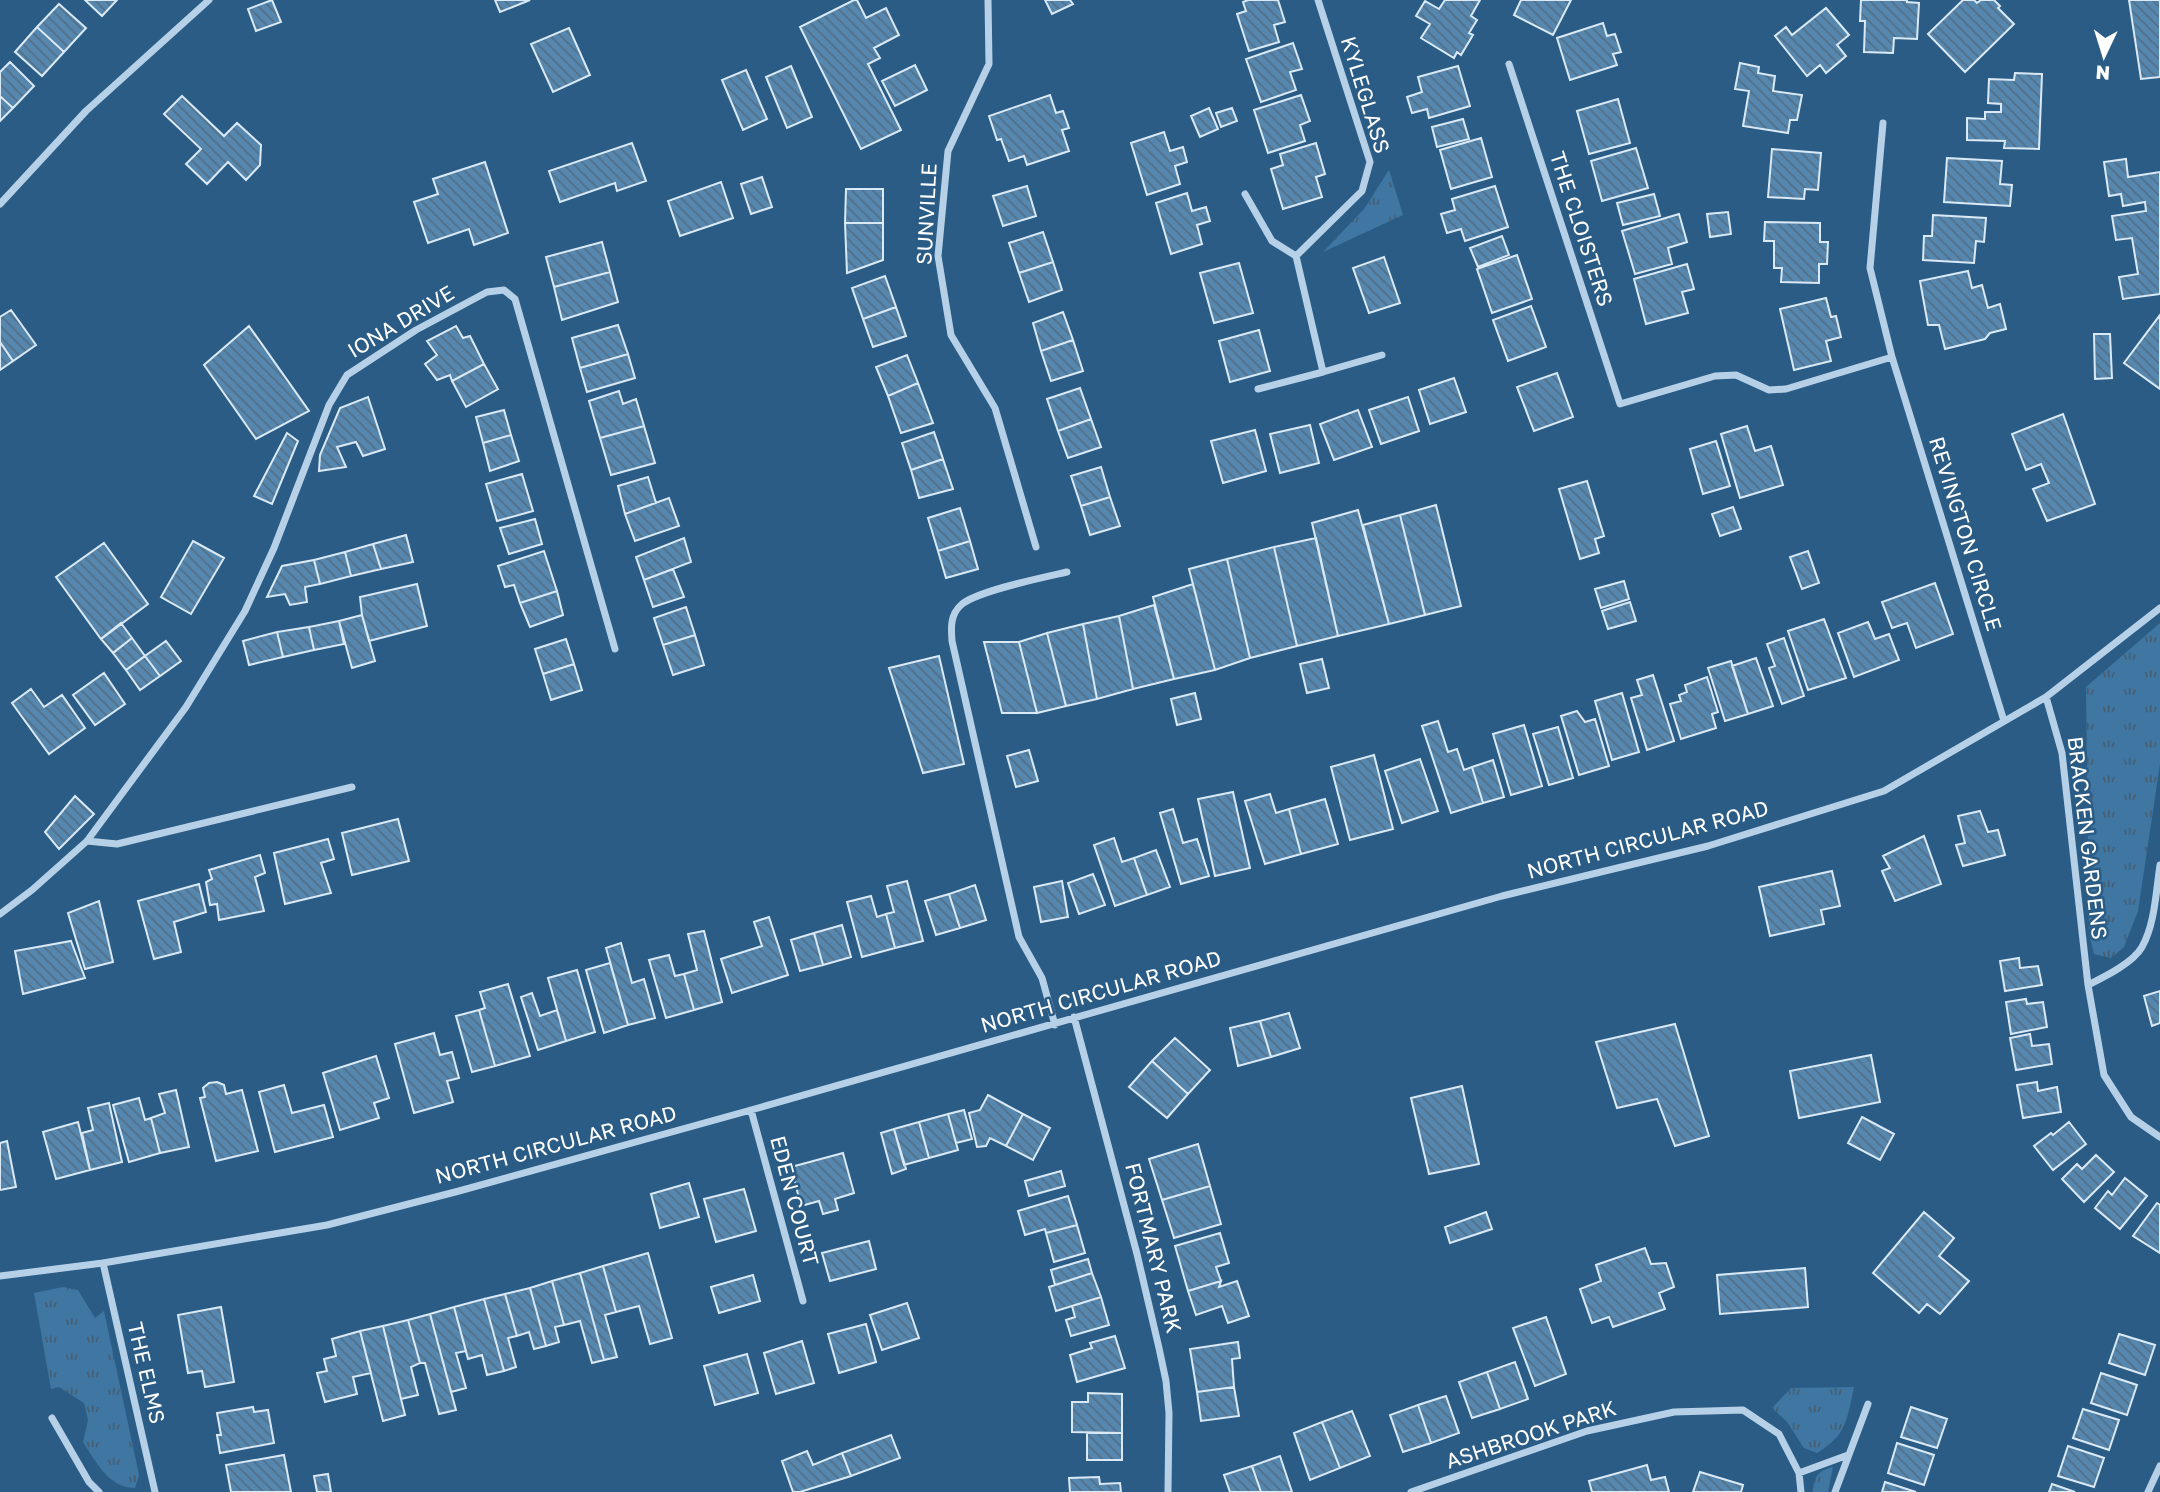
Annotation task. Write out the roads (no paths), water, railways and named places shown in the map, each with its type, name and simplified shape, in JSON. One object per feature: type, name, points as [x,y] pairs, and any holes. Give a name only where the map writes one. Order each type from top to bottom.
[{"type":"street","points":[[0,204],[86,111],[209,0]]},
{"type":"street","name":"SUNVILLE","points":[[988,0],[989,64],[948,151],[939,256],[951,334],[995,408],[1036,547]]},
{"type":"street","name":"KYLEGLASS","points":[[1296,256],[1362,191],[1370,162],[1318,0]]},
{"type":"street","name":"THE CLOISTERS","points":[[1509,64],[1620,404],[1715,376],[1736,375],[1769,390],[1786,389],[1892,357]]},
{"type":"street","name":"REVINGTON CIRCLE","points":[[1883,123],[1870,268],[1892,357],[2004,721]]},
{"type":"street","points":[[1245,194],[1272,241],[1296,256],[1323,372]]},
{"type":"street","name":"IONA DRIVE","points":[[0,914],[32,890],[87,841],[186,707],[245,611],[274,548],[324,415],[347,375],[416,330],[487,292],[504,290],[515,299],[615,649]]},
{"type":"street","points":[[1258,389],[1382,355]]},
{"type":"street","points":[[1055,1024],[1042,978],[1019,937],[957,668],[951,620],[960,605],[975,596],[1067,572]]},
{"type":"street","name":"NORTH CIRCULAR ROAD","points":[[0,1276],[103,1263],[327,1225],[751,1110],[1502,896],[1708,846],[1884,791],[2046,697],[2160,608]]},
{"type":"street","name":"BRACKEN GARDENS","points":[[2046,697],[2062,753],[2088,985],[2104,1076],[2131,1117],[2160,1137]]},
{"type":"street","points":[[87,841],[117,845],[352,787]]},
{"type":"street","name":"BRACKEN GARDENS","points":[[2088,985],[2115,972],[2141,949],[2150,922],[2160,865]]},
{"type":"street","name":"FORTMARY PARK","points":[[1074,1017],[1140,1263],[1164,1370],[1169,1413],[1168,1492]]},
{"type":"street","name":"EDEN COURT","points":[[751,1110],[803,1301]]},
{"type":"street","name":"THE ELMS","points":[[103,1263],[155,1492]]},
{"type":"street","points":[[1835,1492],[1868,1404]]},
{"type":"street","name":"ASHBROOK PARK","points":[[1411,1492],[1587,1431],[1674,1412],[1743,1410],[1779,1434],[1799,1474],[1801,1492]]},
{"type":"street","points":[[52,1418],[89,1482],[99,1492]]},
{"type":"street","points":[[1799,1474],[1848,1455]]},
{"type":"street","points":[[2148,1492],[2160,1466]]}]
